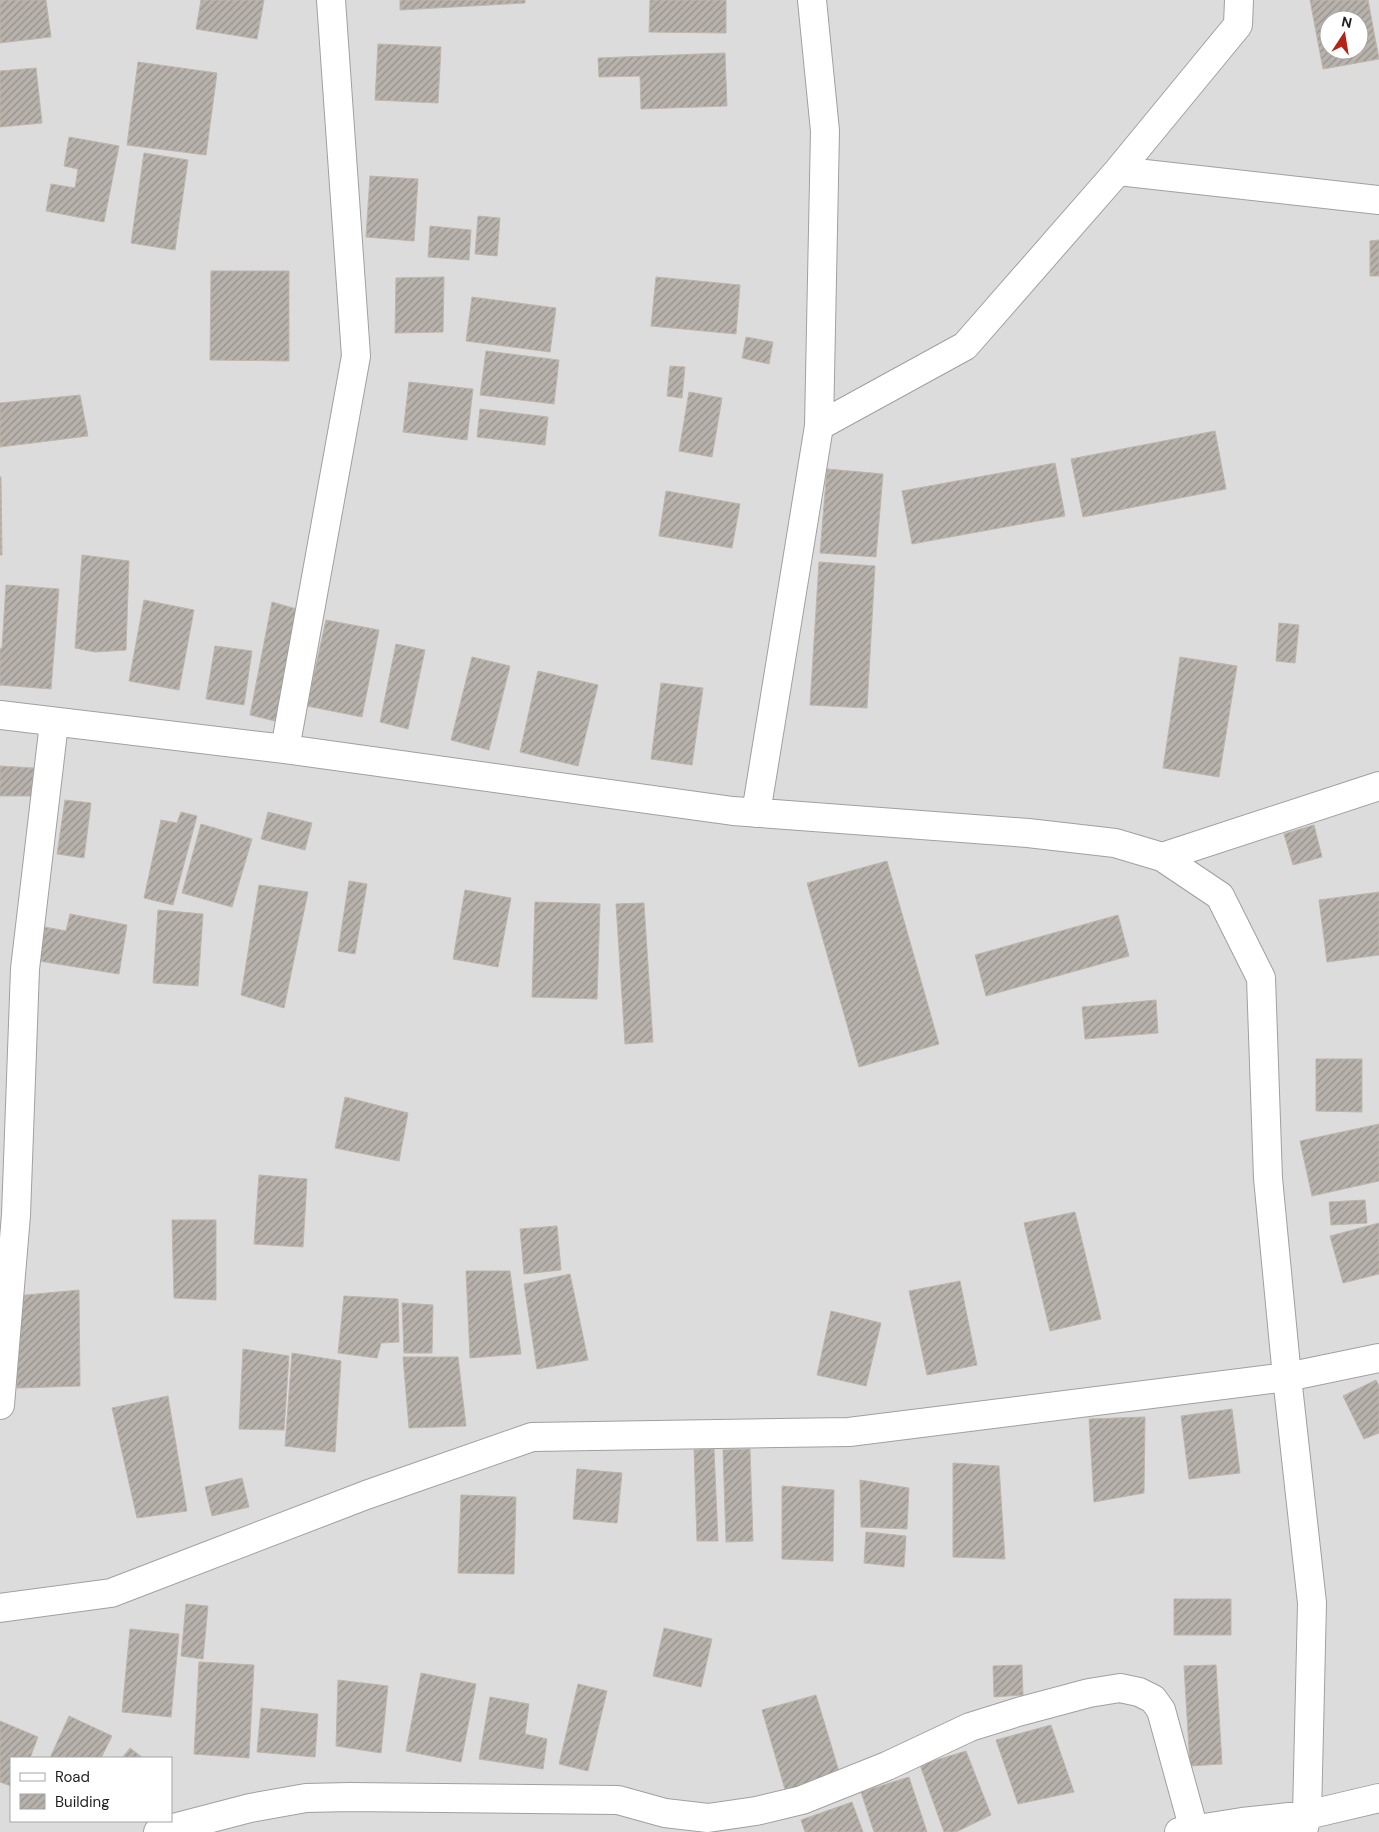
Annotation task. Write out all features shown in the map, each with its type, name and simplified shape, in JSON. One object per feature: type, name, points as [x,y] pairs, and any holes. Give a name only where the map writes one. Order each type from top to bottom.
[{"type":"street","points":[[285,749],[356,356],[330,0]]},
{"type":"street","points":[[756,813],[819,426],[825,131],[812,0]]},
{"type":"street","points":[[819,426],[965,346],[1118,170],[1238,25],[1239,0]]},
{"type":"street","points":[[1118,170],[1379,200]]},
{"type":"street","points":[[0,715],[285,749],[756,813],[1028,833],[1115,843],[1162,857],[1220,896],[1261,978],[1268,1178],[1287,1377],[1312,1602],[1305,1824]]},
{"type":"street","points":[[0,1406],[16,1215],[25,969],[54,722]]},
{"type":"street","points":[[1162,857],[1379,786]]},
{"type":"street","points":[[0,1608],[111,1593],[366,1495],[532,1437],[848,1432],[1287,1377],[1379,1358]]},
{"type":"street","points":[[158,1832],[250,1808],[306,1798],[618,1800],[665,1813],[708,1818],[756,1811],[802,1800],[887,1766],[970,1727],[1081,1695],[1120,1688],[1139,1692],[1153,1699],[1161,1710],[1187,1831],[1242,1822],[1305,1824],[1379,1798]]},
{"type":"shaded area","points":[[0,0],[1379,0],[1379,1832],[0,1832]]},
{"type":"building","points":[[0,0],[46,0],[51,37],[0,43]]},
{"type":"building","points":[[201,0],[264,0],[257,39],[196,29]]},
{"type":"building","points":[[400,0],[525,0],[525,3],[400,10]]},
{"type":"building","points":[[650,0],[726,0],[726,33],[649,32]]},
{"type":"building","points":[[1310,0],[1368,0],[1379,59],[1323,69],[1321,60],[1369,60],[1369,10],[1319,10],[1319,48]]},
{"type":"building","points":[[378,44],[441,47],[438,103],[375,100]]},
{"type":"building","points":[[725,53],[727,106],[641,109],[640,76],[599,77],[598,58]]},
{"type":"building","points":[[138,62],[217,73],[206,155],[127,145]]},
{"type":"building","points":[[36,68],[42,123],[0,127],[0,71]]},
{"type":"building","points":[[69,137],[119,146],[104,222],[46,211],[51,184],[75,188],[78,169],[64,166]]},
{"type":"building","points":[[144,153],[188,160],[175,250],[131,243]]},
{"type":"building","points":[[370,176],[418,179],[414,241],[366,237]]},
{"type":"building","points":[[478,216],[500,218],[497,256],[475,254]]},
{"type":"building","points":[[430,226],[471,230],[469,260],[428,257]]},
{"type":"building","points":[[1379,240],[1379,276],[1370,276],[1370,241]]},
{"type":"building","points":[[211,271],[289,271],[289,361],[210,360]]},
{"type":"building","points":[[444,277],[443,332],[395,333],[396,278]]},
{"type":"building","points":[[656,277],[740,285],[736,334],[651,326]]},
{"type":"building","points":[[472,297],[556,308],[550,352],[466,341]]},
{"type":"building","points":[[746,337],[773,342],[769,364],[742,358]]},
{"type":"building","points":[[486,351],[559,360],[554,404],[480,395]]},
{"type":"building","points":[[670,366],[685,367],[682,398],[667,396]]},
{"type":"building","points":[[409,382],[473,389],[467,440],[403,432]]},
{"type":"building","points":[[689,392],[722,398],[712,457],[679,451]]},
{"type":"building","points":[[80,395],[88,436],[0,447],[0,403]]},
{"type":"building","points":[[480,409],[548,417],[545,445],[477,437]]},
{"type":"building","points":[[1215,431],[1226,489],[1083,517],[1071,459]]},
{"type":"building","points":[[1055,463],[1065,516],[912,544],[902,491]]},
{"type":"building","points":[[827,469],[883,474],[876,557],[820,553]]},
{"type":"building","points":[[1,477],[2,555],[0,555]]},
{"type":"building","points":[[666,491],[740,504],[732,548],[659,536]]},
{"type":"building","points":[[82,555],[129,561],[126,650],[95,652],[75,648]]},
{"type":"building","points":[[819,562],[875,566],[867,708],[810,705]]},
{"type":"building","points":[[6,585],[59,589],[51,689],[0,685],[0,649],[2,648]]},
{"type":"building","points":[[144,600],[194,610],[179,690],[129,681]]},
{"type":"building","points":[[272,602],[300,610],[275,721],[250,715]]},
{"type":"building","points":[[326,620],[379,630],[362,717],[307,706]]},
{"type":"building","points":[[1279,623],[1299,625],[1295,663],[1276,661]]},
{"type":"building","points":[[396,644],[425,650],[408,729],[380,722]]},
{"type":"building","points":[[215,646],[252,651],[244,705],[206,699]]},
{"type":"building","points":[[472,657],[510,666],[489,750],[451,740]]},
{"type":"building","points":[[1180,657],[1237,666],[1219,777],[1163,768]]},
{"type":"building","points":[[538,671],[598,685],[578,766],[520,752]]},
{"type":"building","points":[[661,683],[703,688],[692,765],[651,759]]},
{"type":"building","points":[[0,766],[34,768],[31,796],[0,796]]},
{"type":"building","points":[[65,800],[91,803],[84,858],[57,854]]},
{"type":"building","points":[[181,812],[197,816],[173,905],[144,898],[161,820],[177,823]]},
{"type":"building","points":[[268,812],[312,823],[305,850],[261,839]]},
{"type":"building","points":[[201,824],[252,839],[232,907],[182,893]]},
{"type":"building","points":[[1314,825],[1322,857],[1293,865],[1284,834]]},
{"type":"building","points":[[887,861],[939,1044],[859,1067],[807,883]]},
{"type":"building","points":[[349,881],[367,884],[355,954],[338,951]]},
{"type":"building","points":[[259,885],[308,892],[284,1008],[241,995]]},
{"type":"building","points":[[465,890],[511,898],[498,967],[453,959]]},
{"type":"building","points":[[1379,892],[1379,955],[1327,962],[1319,900]]},
{"type":"building","points":[[535,902],[600,904],[597,999],[532,997]]},
{"type":"building","points":[[644,903],[653,1042],[625,1044],[616,904]]},
{"type":"building","points":[[158,910],[203,914],[198,986],[153,983]]},
{"type":"building","points":[[70,914],[127,925],[119,974],[39,961],[45,927],[66,931]]},
{"type":"building","points":[[1118,915],[1129,956],[986,996],[975,955]]},
{"type":"building","points":[[1156,1000],[1158,1033],[1085,1039],[1082,1007]]},
{"type":"building","points":[[1316,1059],[1362,1059],[1362,1112],[1316,1111]]},
{"type":"building","points":[[345,1097],[408,1113],[399,1161],[335,1148]]},
{"type":"building","points":[[1379,1124],[1379,1181],[1312,1196],[1300,1141]]},
{"type":"building","points":[[259,1175],[307,1179],[303,1247],[254,1244]]},
{"type":"building","points":[[1365,1200],[1367,1223],[1331,1225],[1329,1202]]},
{"type":"building","points":[[1075,1212],[1101,1319],[1050,1331],[1024,1223]]},
{"type":"building","points":[[172,1220],[216,1220],[216,1300],[174,1298]]},
{"type":"building","points":[[1379,1223],[1379,1274],[1343,1283],[1330,1236]]},
{"type":"building","points":[[557,1226],[561,1270],[524,1274],[520,1229]]},
{"type":"building","points":[[466,1271],[510,1271],[521,1354],[470,1358]]},
{"type":"building","points":[[570,1274],[588,1360],[537,1369],[524,1284]]},
{"type":"building","points":[[960,1281],[977,1365],[927,1375],[909,1291]]},
{"type":"building","points":[[79,1290],[80,1386],[17,1388],[16,1296]]},
{"type":"building","points":[[344,1296],[398,1299],[399,1342],[381,1343],[377,1358],[338,1353]]},
{"type":"building","points":[[402,1303],[433,1305],[432,1353],[404,1353]]},
{"type":"building","points":[[831,1311],[881,1323],[866,1386],[817,1375]]},
{"type":"building","points":[[243,1349],[289,1356],[284,1430],[239,1429]]},
{"type":"building","points":[[292,1353],[341,1361],[335,1452],[285,1446]]},
{"type":"building","points":[[403,1357],[458,1357],[466,1426],[409,1428]]},
{"type":"building","points":[[1376,1380],[1379,1386],[1379,1433],[1364,1439],[1343,1396]]},
{"type":"building","points":[[168,1396],[187,1511],[137,1518],[112,1408]]},
{"type":"building","points":[[1232,1409],[1240,1473],[1189,1479],[1181,1416]]},
{"type":"building","points":[[1145,1417],[1144,1493],[1094,1502],[1089,1419]]},
{"type":"building","points":[[714,1449],[718,1541],[697,1541],[694,1450]]},
{"type":"building","points":[[750,1449],[753,1541],[726,1542],[723,1450]]},
{"type":"building","points":[[953,1463],[999,1466],[1005,1559],[953,1557]]},
{"type":"building","points":[[577,1469],[622,1473],[617,1523],[573,1519]]},
{"type":"building","points":[[242,1478],[249,1507],[212,1516],[205,1487]]},
{"type":"building","points":[[860,1480],[909,1488],[907,1529],[861,1527]]},
{"type":"building","points":[[782,1486],[834,1490],[833,1561],[782,1559]]},
{"type":"building","points":[[461,1495],[516,1497],[514,1574],[458,1573]]},
{"type":"building","points":[[866,1532],[906,1536],[904,1567],[864,1563]]},
{"type":"building","points":[[1174,1599],[1231,1599],[1231,1635],[1174,1635]]},
{"type":"building","points":[[186,1604],[208,1606],[203,1659],[181,1656]]},
{"type":"building","points":[[664,1628],[712,1639],[701,1687],[653,1676]]},
{"type":"building","points":[[130,1629],[179,1634],[171,1717],[122,1712]]},
{"type":"building","points":[[199,1662],[254,1665],[249,1758],[194,1754]]},
{"type":"building","points":[[1022,1665],[1023,1695],[994,1697],[993,1666]]},
{"type":"building","points":[[1216,1665],[1222,1764],[1190,1766],[1184,1666]]},
{"type":"building","points":[[421,1673],[476,1684],[461,1762],[406,1751]]},
{"type":"building","points":[[338,1680],[388,1686],[381,1753],[336,1746]]},
{"type":"building","points":[[578,1684],[607,1691],[588,1771],[559,1764]]},
{"type":"building","points":[[816,1695],[841,1778],[786,1793],[762,1710]]},
{"type":"building","points":[[490,1697],[529,1704],[525,1734],[547,1739],[543,1769],[479,1759]]},
{"type":"building","points":[[261,1708],[318,1714],[315,1757],[257,1752]]},
{"type":"building","points":[[69,1716],[112,1736],[102,1757],[50,1757]]},
{"type":"building","points":[[0,1721],[38,1737],[30,1757],[10,1757],[10,1786],[0,1782]]},
{"type":"building","points":[[1051,1725],[1074,1792],[1018,1804],[996,1740]]},
{"type":"building","points":[[130,1748],[142,1757],[123,1757]]},
{"type":"building","points":[[966,1751],[991,1815],[956,1832],[944,1832],[920,1765]]},
{"type":"building","points":[[909,1777],[927,1832],[874,1832],[861,1792]]},
{"type":"building","points":[[852,1802],[863,1832],[805,1832],[801,1820]]}]
